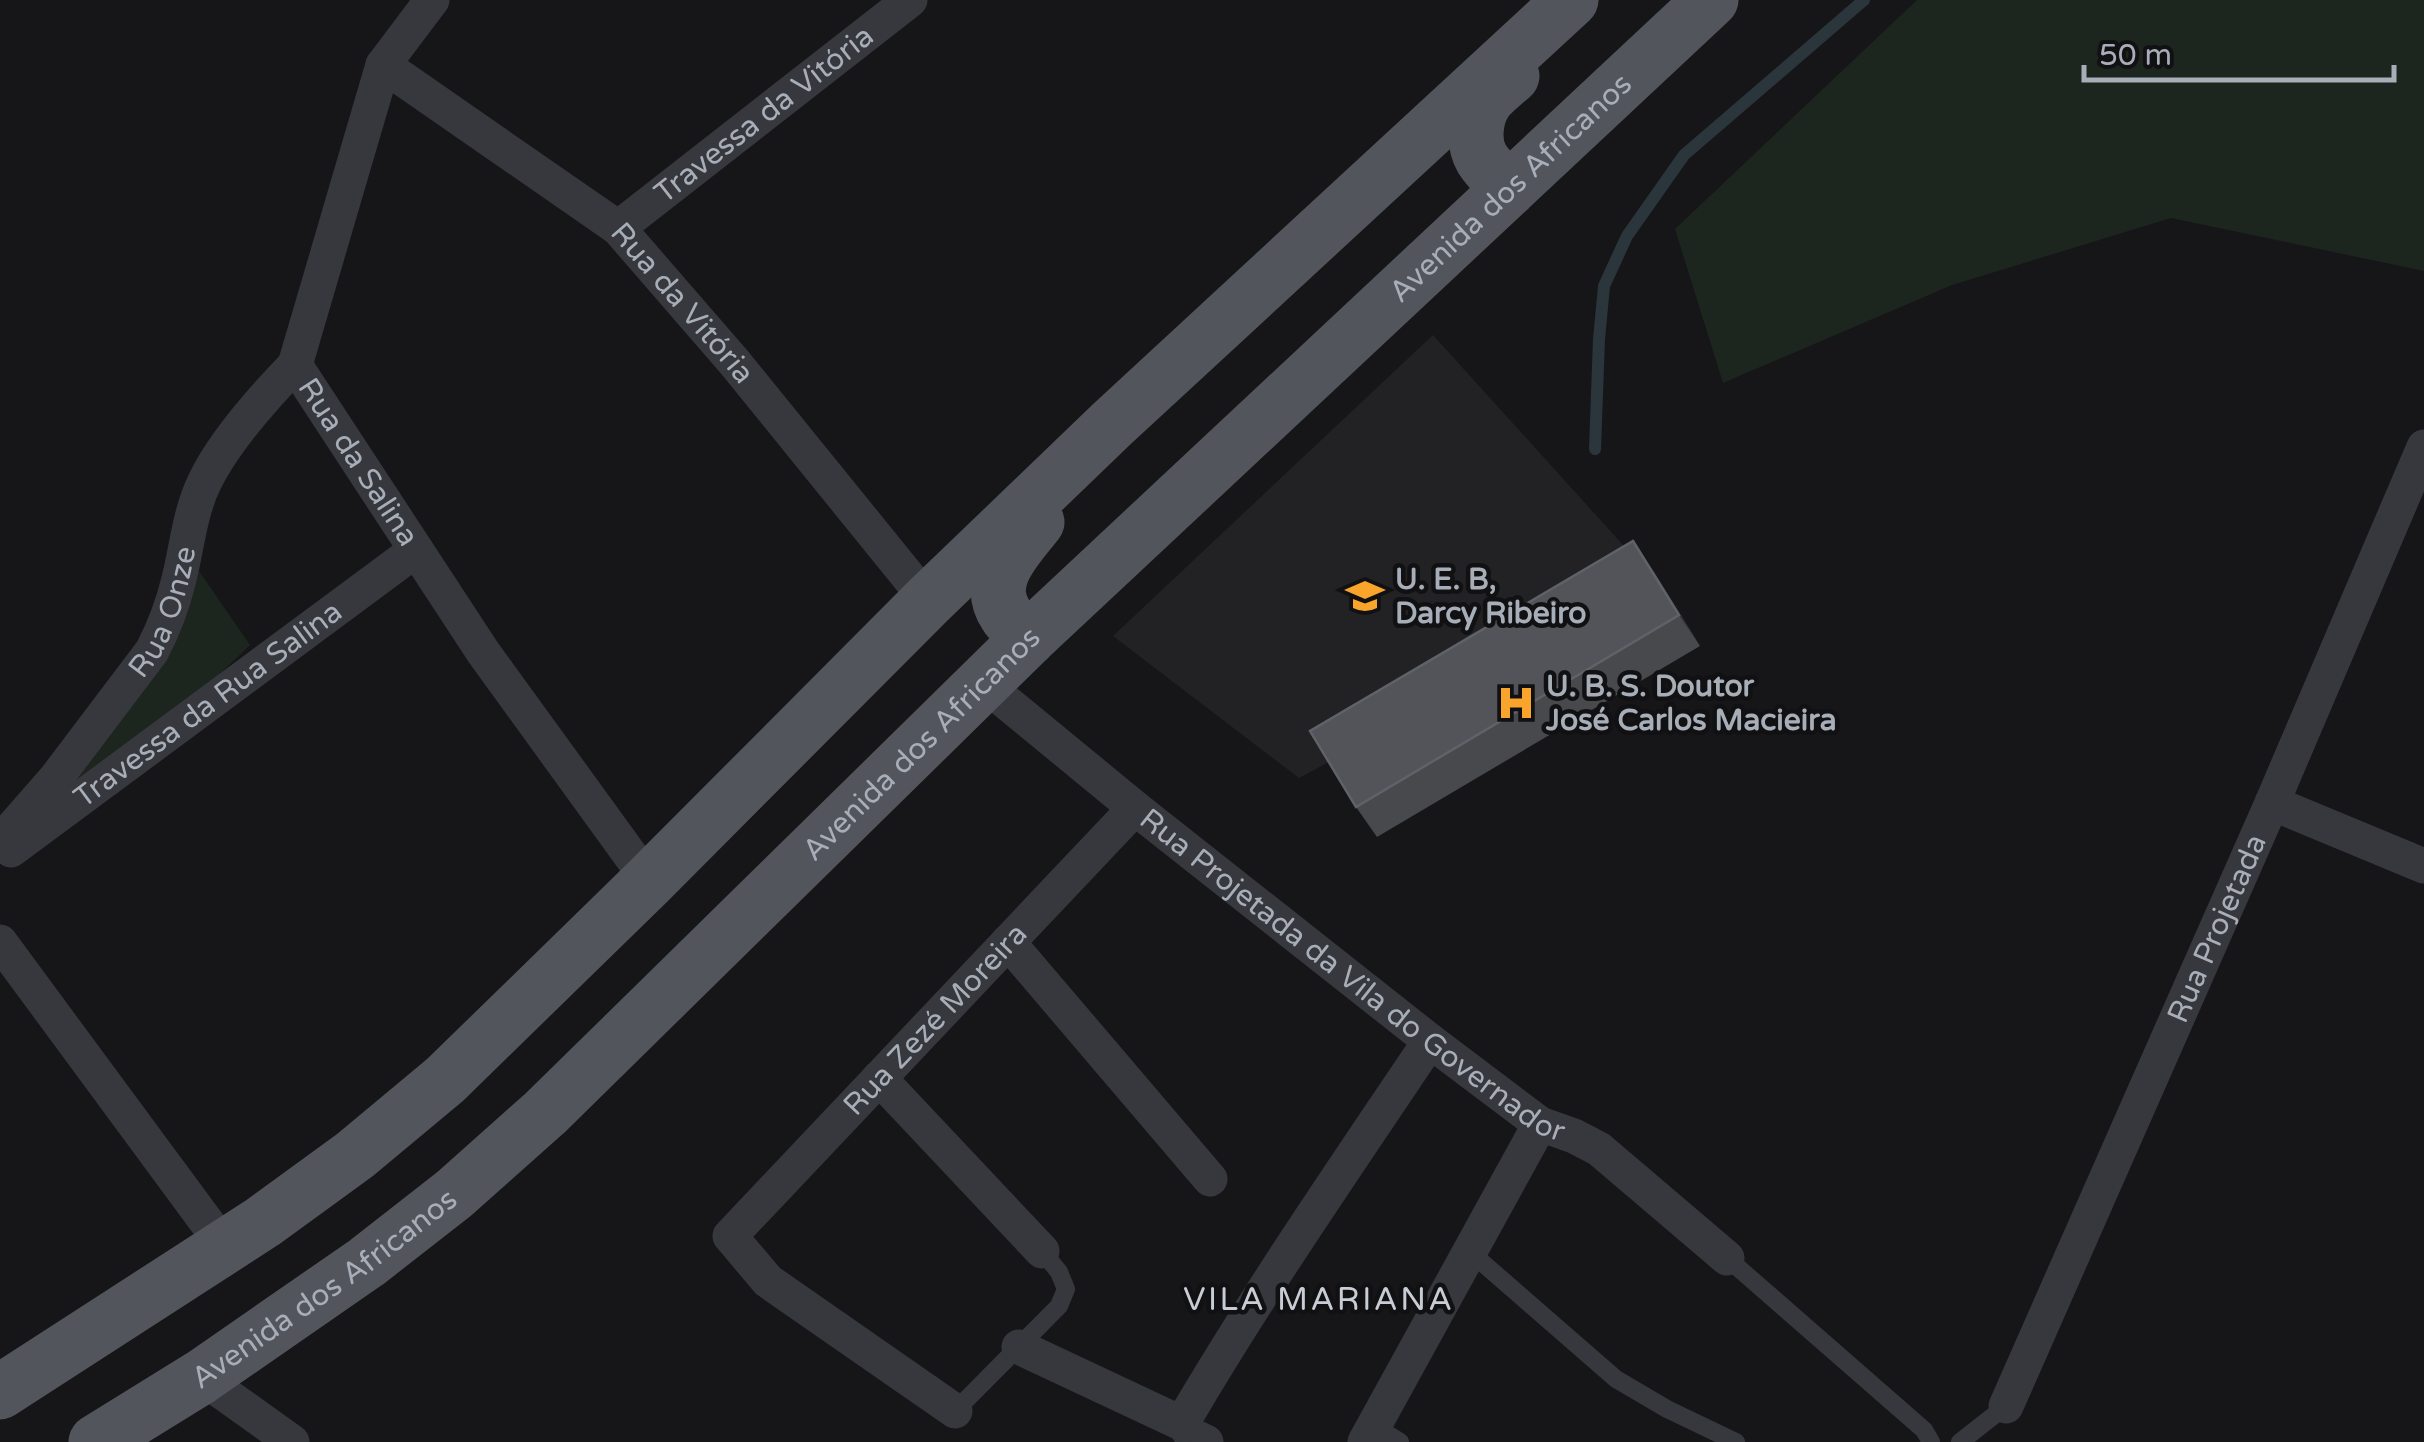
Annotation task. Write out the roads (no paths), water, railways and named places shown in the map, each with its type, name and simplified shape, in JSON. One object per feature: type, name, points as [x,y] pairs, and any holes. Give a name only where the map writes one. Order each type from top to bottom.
[{"type":"main road","points":[[0,1392],[264,1222],[355,1155],[445,1080],[928,600],[1570,0]]},
{"type":"main road","points":[[1509,189],[1480,155],[1476,140],[1482,109],[1488,99],[1596,0]]},
{"type":"main road","name":"Avenida dos Africanos","points":[[96,1442],[201,1377],[367,1262],[454,1194],[544,1113],[1029,638],[1711,0]]},
{"type":"main road","points":[[1029,638],[1006,615],[998,578],[1004,564],[1112,424]]},
{"type":"street","name":"Rua da Salina","points":[[432,0],[383,65],[295,365],[483,652],[649,881]]},
{"type":"street","name":"Travessa da Vitória","points":[[618,228],[910,0]]},
{"type":"street","name":"Rua da Vitória","points":[[383,65],[618,228],[928,600]]},
{"type":"street","name":"Rua Onze","points":[[0,842],[56,778],[152,651],[164,629],[179,581],[204,482],[260,400],[295,365]]},
{"type":"street","name":"Rua Projetada","points":[[2006,1406],[2424,447]]},
{"type":"street","name":"Travessa da Rua Salina","points":[[0,859],[416,550]]},
{"type":"street","name":"Rua Projetada da Vila do Governador","points":[[983,683],[1430,1041],[1540,1124],[1598,1150],[1727,1258]]},
{"type":"street","points":[[2272,803],[2424,866]]},
{"type":"street","name":"Rua Zezé Moreira","points":[[955,1411],[768,1281],[730,1236],[1135,808]]},
{"type":"street","points":[[0,942],[225,1247]]},
{"type":"street","points":[[1008,942],[1210,1179]]},
{"type":"street","points":[[1195,1434],[1185,1418],[1218,1362],[1430,1041]]},
{"type":"street","points":[[878,1078],[1042,1251]]},
{"type":"street","points":[[1379,1437],[1470,1251],[1540,1124]]},
{"type":"street","points":[[1018,1347],[1195,1434]]},
{"type":"street","points":[[201,1377],[292,1442]]},
{"type":"lane","points":[[955,1411],[1059,1306],[1066,1289],[1059,1272],[1042,1251]]},
{"type":"lane","points":[[1470,1251],[1616,1379],[1667,1410],[1736,1442]]},
{"type":"lane","points":[[1727,1258],[1924,1430],[1931,1442]]},
{"type":"lane","points":[[1960,1442],[2006,1406]]},
{"type":"waterway","points":[[1595,449],[1604,286],[1627,236],[1684,155],[1864,0]]},
{"type":"place","name":"U. E. B, Darcy Ribeiro","points":[[1365,596]]},
{"type":"place","name":"U. B. S. Doutor José Carlos Macieira","points":[[1516,703]]},
{"type":"district","name":"VILA MARIANA","points":[[1319,1300]]}]
